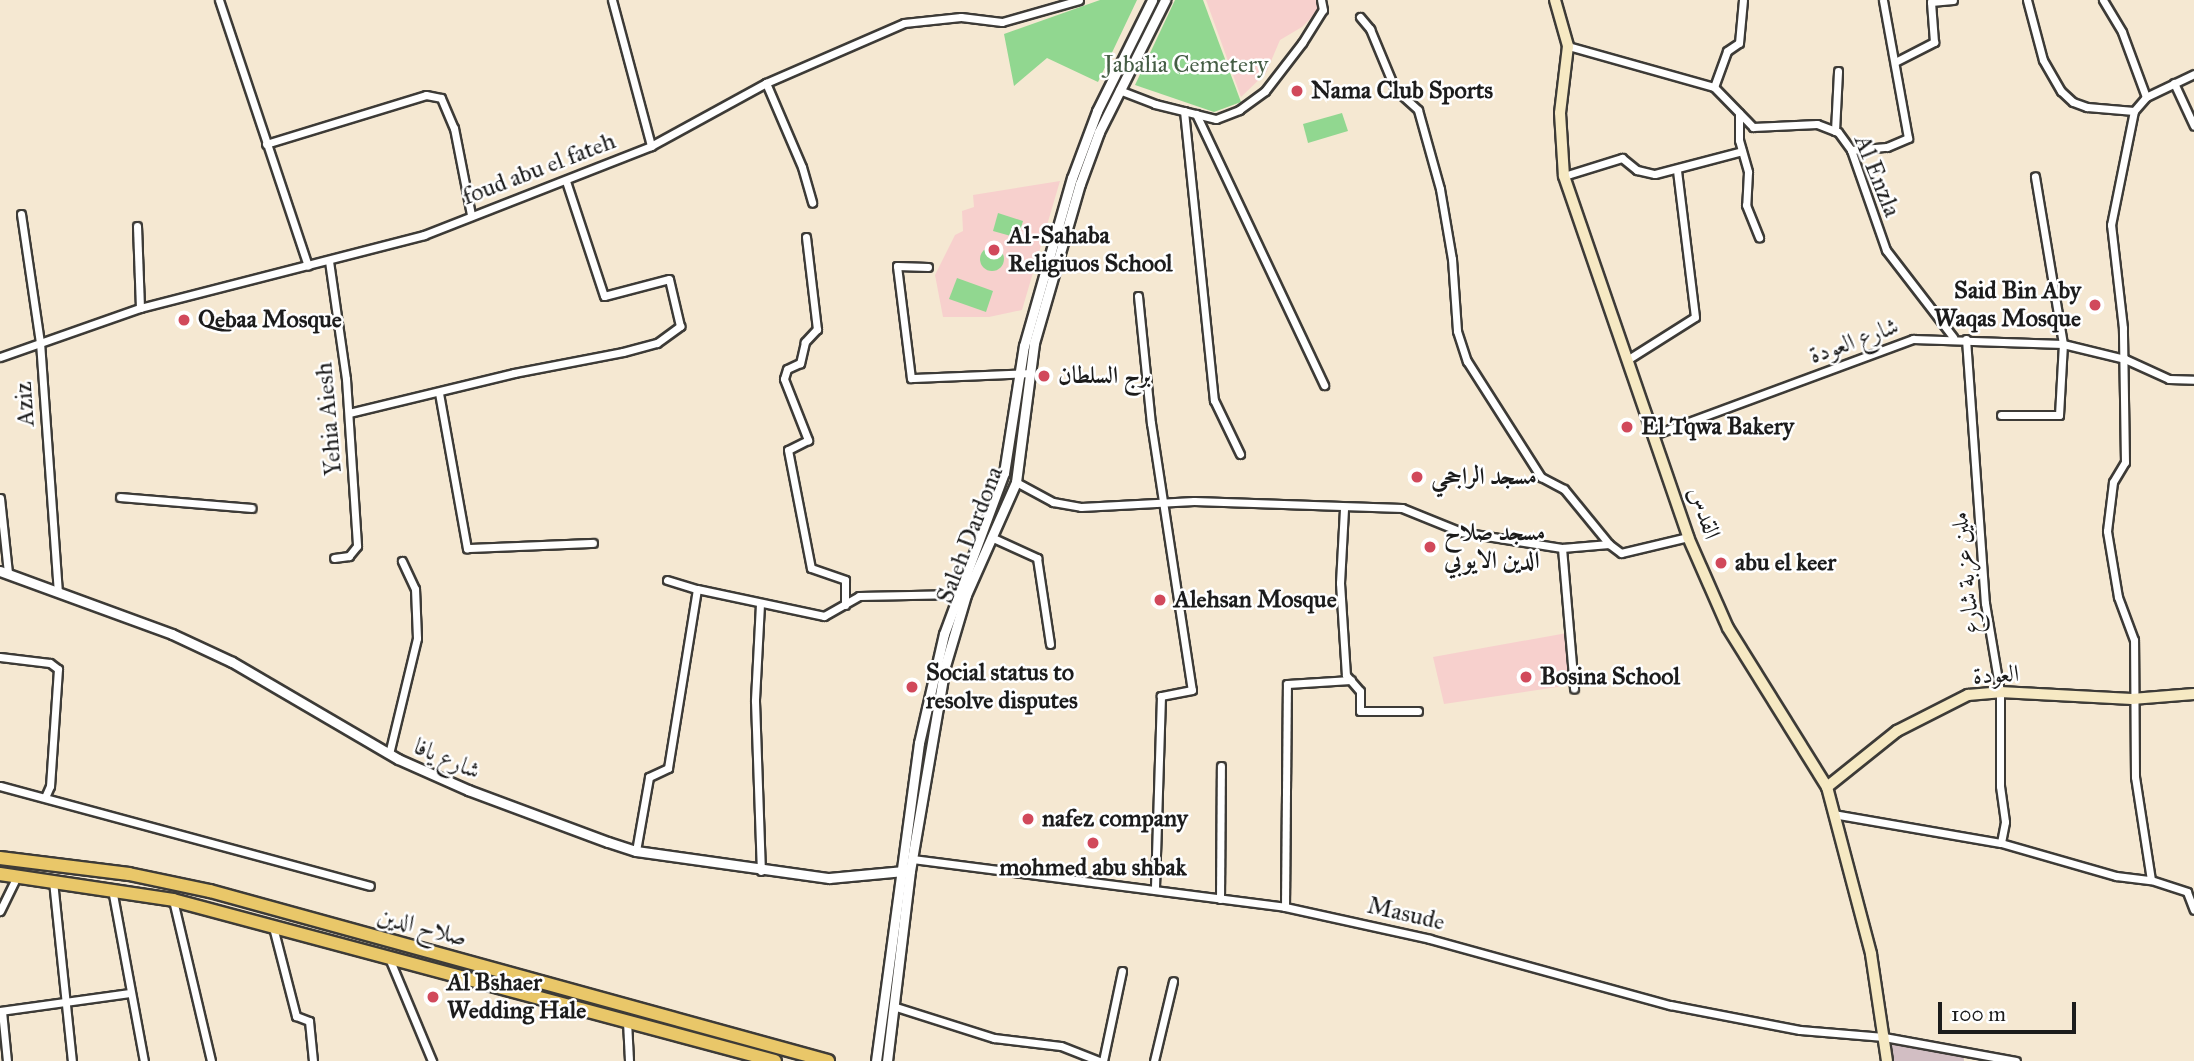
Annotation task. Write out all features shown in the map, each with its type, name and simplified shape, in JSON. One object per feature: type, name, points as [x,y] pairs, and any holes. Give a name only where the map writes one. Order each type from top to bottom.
[{"type":"highway","name":"صلاح الدين","points":[[0,858],[129,874],[210,891],[828,1061]]},
{"type":"highway","name":"صلاح الدين","points":[[0,874],[173,900],[775,1061]]},
{"type":"main road","name":"القدس","points":[[1555,0],[1568,46],[1560,113],[1564,176],[1627,360],[1656,434],[1688,537],[1728,628],[1827,787],[1851,868],[1884,1037],[1886,1061]]},
{"type":"main road","name":"العودة","points":[[1827,787],[1897,731],[1968,695],[2000,691],[2132,699],[2194,694]]},
{"type":"street","points":[[219,0],[308,266]]},
{"type":"street","points":[[612,0],[651,146]]},
{"type":"street","name":"foud abu el fateh","points":[[0,356],[140,308],[424,235],[651,146],[766,83],[904,23],[961,17],[1002,22],[1079,0]]},
{"type":"street","name":"Saleh Dardona","points":[[887,1061],[896,1007],[912,859],[961,594],[1016,482],[1030,321],[1088,130],[1152,0]]},
{"type":"street","name":"Saleh Dardona","points":[[876,1061],[919,743],[961,594],[1004,473],[1024,373],[1080,184],[1119,90],[1165,0]]},
{"type":"street","points":[[1119,90],[1216,119],[1265,91],[1321,16],[1321,0]]},
{"type":"street","points":[[1568,46],[1714,86],[1727,51],[1739,43],[1744,0]]},
{"type":"street","points":[[1851,150],[1887,147],[1908,138],[1883,0]]},
{"type":"street","points":[[1896,61],[1934,43],[1931,2],[1952,0]]},
{"type":"street","points":[[2027,0],[2043,60],[2061,91],[2073,102],[2087,107],[2134,111]]},
{"type":"street","points":[[2103,0],[2122,32],[2146,97]]},
{"type":"street","points":[[1360,17],[1370,29],[1395,89],[1418,110],[1440,189],[1452,259],[1457,331],[1467,361],[1541,478],[1564,489],[1609,544],[1621,553],[1688,537]]},
{"type":"street","points":[[1835,131],[1838,71]]},
{"type":"street","points":[[2151,880],[2135,777],[2132,699],[2134,640],[2118,597],[2107,531],[2113,482],[2125,462],[2124,359],[2111,225],[2134,111],[2146,97],[2194,74]]},
{"type":"street","points":[[766,83],[802,167],[812,203]]},
{"type":"street","points":[[2174,83],[2194,126]]},
{"type":"street","name":"Al Enzla","points":[[1714,86],[1754,127],[1817,124],[1835,131],[1851,150],[1886,250],[1954,337]]},
{"type":"street","points":[[266,144],[426,95],[441,98],[454,128],[471,215]]},
{"type":"street","points":[[1184,111],[1213,400],[1240,454]]},
{"type":"street","points":[[1739,113],[1742,151],[1748,172],[1746,205],[1759,237]]},
{"type":"street","points":[[1196,114],[1324,385]]},
{"type":"street","points":[[1564,176],[1622,158],[1637,170],[1677,170],[1742,151]]},
{"type":"street","points":[[1627,360],[1695,317],[1677,170]]},
{"type":"street","points":[[2001,415],[2059,415],[2063,344],[2035,176]]},
{"type":"street","points":[[349,413],[514,373],[624,352],[657,343],[680,326],[668,279],[604,296],[566,181]]},
{"type":"street","name":"Aziz","points":[[22,214],[40,342],[58,592]]},
{"type":"street","points":[[137,226],[140,308]]},
{"type":"street","points":[[806,237],[817,330],[805,342],[800,363],[787,369],[784,379],[808,440],[788,450],[811,568],[845,580],[845,605]]},
{"type":"street","name":"Yehia Aiesh","points":[[329,261],[349,413],[357,546],[349,556],[334,558]]},
{"type":"street","points":[[928,267],[897,266],[911,378],[1024,373]]},
{"type":"street","points":[[1138,296],[1151,423],[1192,690],[1161,696],[1155,890]]},
{"type":"street","name":"شارع العودة","points":[[1656,434],[1913,339],[1954,337],[2063,344],[2124,359],[2169,379],[2194,380]]},
{"type":"street","name":"ملين عزبة شارع","points":[[1965,339],[1985,603],[2000,691],[2000,786],[2005,822],[2001,843]]},
{"type":"street","points":[[439,393],[467,548],[593,542]]},
{"type":"street","points":[[1016,482],[1053,502],[1081,507],[1165,503],[1344,509],[1402,508],[1461,532],[1562,548],[1609,544]]},
{"type":"street","points":[[120,497],[252,508]]},
{"type":"street","points":[[0,498],[2,572]]},
{"type":"street","points":[[1344,509],[1340,583],[1346,675],[1360,691],[1360,711],[1418,711]]},
{"type":"street","points":[[991,537],[1037,558],[1050,644]]},
{"type":"street","points":[[1562,548],[1574,688]]},
{"type":"street","points":[[389,754],[417,638],[415,589],[402,561]]},
{"type":"street","name":"شارع يافا","points":[[2,572],[172,634],[232,662],[389,754],[468,790],[636,851],[761,871],[829,878],[911,871]]},
{"type":"street","points":[[667,580],[760,604],[824,616],[859,596],[961,594]]},
{"type":"street","points":[[636,851],[649,777],[667,768],[669,760],[697,589]]},
{"type":"street","points":[[760,604],[755,701],[761,871]]},
{"type":"street","points":[[0,657],[50,663],[58,669],[50,786],[45,797]]},
{"type":"street","points":[[1285,907],[1287,684],[1351,680]]},
{"type":"street","points":[[1220,899],[1221,766]]},
{"type":"street","points":[[0,786],[370,886]]},
{"type":"street","points":[[1833,814],[2001,843],[2116,876],[2151,880],[2186,892],[2194,910]]},
{"type":"street","name":"Masude","points":[[912,859],[1285,907],[1442,942],[1670,1005],[1800,1030],[1884,1037],[2016,1061]]},
{"type":"street","points":[[0,911],[17,875]]},
{"type":"street","points":[[53,881],[72,1061]]},
{"type":"street","points":[[112,889],[144,1061]]},
{"type":"street","points":[[173,900],[211,1061]]},
{"type":"street","points":[[272,926],[296,1016],[309,1021],[313,1061]]},
{"type":"street","points":[[389,957],[432,1061]]},
{"type":"street","points":[[896,1007],[994,1038],[1061,1046],[1101,1061],[1122,971]]},
{"type":"street","points":[[1154,1061],[1173,981]]},
{"type":"street","points":[[7,1061],[1,1011],[64,1000],[130,993]]},
{"type":"street","points":[[627,1020],[629,1061]]},
{"type":"shaded area","points":[[1206,0],[1318,0],[1321,8],[1302,27],[1280,40],[1266,73],[1241,97]]},
{"type":"shaded area","name":"Al-Sahaba Religiuos School","points":[[1060,181],[1022,310],[989,317],[943,317],[935,275],[955,235],[963,231],[962,211],[974,207],[973,195]]},
{"type":"shaded area","points":[[1567,633],[1571,685],[1444,704],[1433,657]]},
{"type":"shaded area","points":[[1887,1043],[1963,1048],[1964,1061],[1889,1061]]},
{"type":"green space","name":"Jabalia Cemetery","points":[[1100,0],[1137,0],[1098,82],[1047,58],[1014,86],[1004,34]]},
{"type":"green space","name":"Jabalia Cemetery","points":[[1175,0],[1203,0],[1241,102],[1214,112],[1135,85]]},
{"type":"green space","points":[[1342,113],[1348,131],[1308,143],[1303,124]]},
{"type":"green space","points":[[998,213],[1023,221],[1018,238],[993,231]]},
{"type":"green space","points":[[992,247],[1000,251],[1004,259],[1000,267],[992,271],[984,267],[980,259],[984,251]]},
{"type":"green space","points":[[957,278],[993,291],[986,312],[949,299]]},
{"type":"place","name":"Nama Club Sports","points":[[1297,91]]},
{"type":"place","name":"Al-Sahaba Religiuos School","points":[[994,250]]},
{"type":"place","name":"Said Bin Aby Waqas Mosque","points":[[2095,305]]},
{"type":"place","name":"Qebaa Mosque","points":[[184,320]]},
{"type":"place","name":"برج السلطان","points":[[1044,376]]},
{"type":"place","name":"El Tqwa Bakery","points":[[1627,427]]},
{"type":"place","name":"مسجد الراجحي","points":[[1417,477]]},
{"type":"place","name":"مسجد صلاح الدين الايوبي","points":[[1430,547]]},
{"type":"place","name":"abu el keer","points":[[1721,563]]},
{"type":"place","name":"Alehsan Mosque","points":[[1160,600]]},
{"type":"place","name":"Bosina School","points":[[1526,677]]},
{"type":"place","name":"Social status to resolve disputes","points":[[912,687]]},
{"type":"place","name":"nafez company","points":[[1028,819]]},
{"type":"place","name":"mohmed abu shbak","points":[[1093,843]]},
{"type":"place","name":"Al Bshaer Wedding Hale","points":[[433,997]]}]
